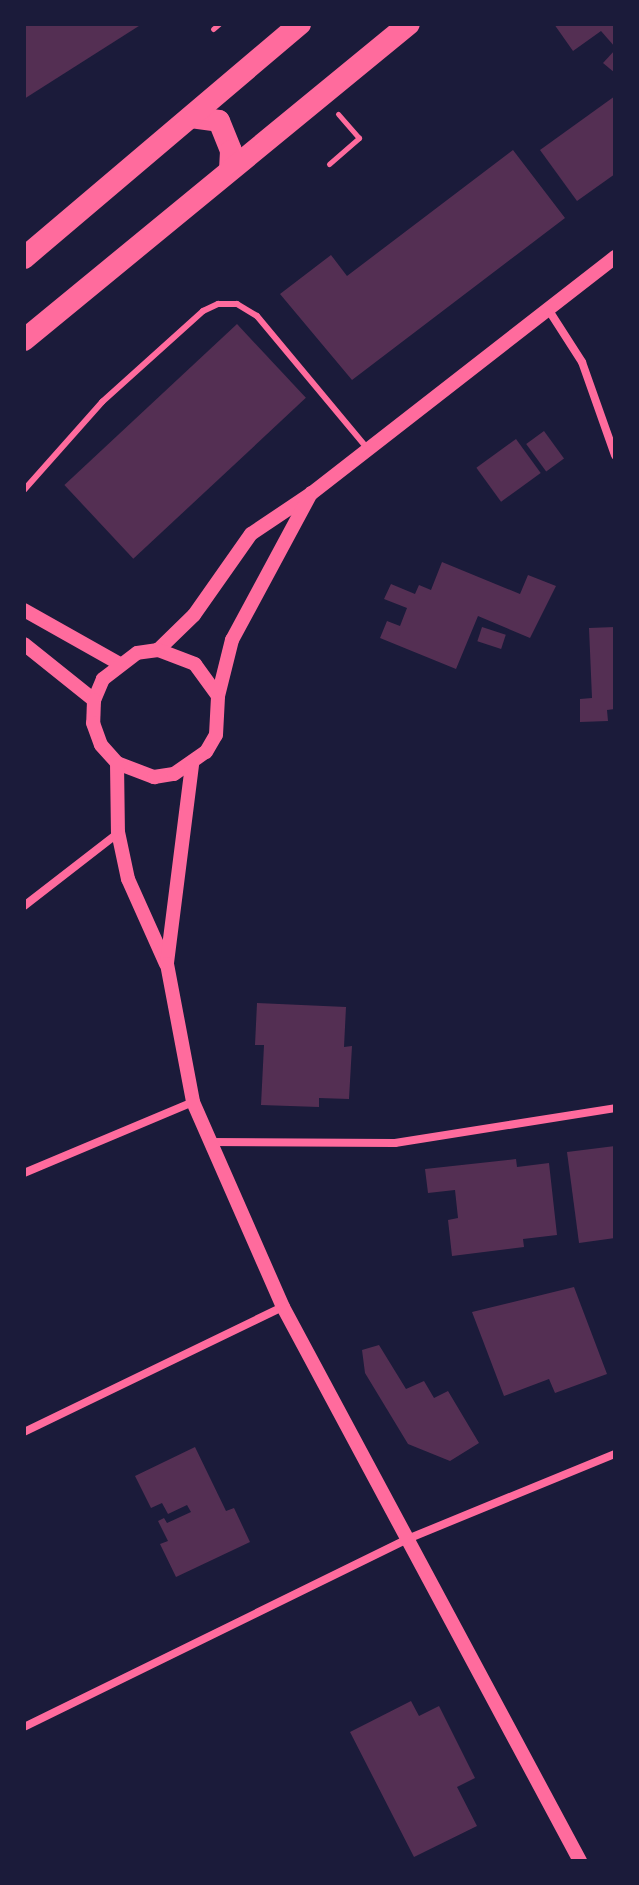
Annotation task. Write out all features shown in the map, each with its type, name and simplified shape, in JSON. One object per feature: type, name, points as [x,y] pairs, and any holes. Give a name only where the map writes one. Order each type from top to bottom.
[{"type":"highway","points":[[26,251],[300,24]]},
{"type":"highway","points":[[24,340],[409,24]]},
{"type":"highway","points":[[191,117],[219,121],[228,139],[230,168]]},
{"type":"street","points":[[192,765],[154,777],[117,763],[101,745],[93,723],[94,700],[103,679],[118,663],[158,650],[194,615],[251,534],[312,493],[615,257]]},
{"type":"street","points":[[548,308],[582,362],[615,455]]},
{"type":"street","points":[[167,964],[192,765],[216,735],[218,696],[232,640],[312,493]]},
{"type":"street","points":[[24,610],[118,663]]},
{"type":"street","points":[[24,644],[94,700]]},
{"type":"street","points":[[158,650],[195,664],[218,696]]},
{"type":"street","points":[[117,763],[118,832],[128,879],[167,964],[193,1102],[208,1142],[283,1307],[405,1540],[580,1861]]},
{"type":"street","points":[[24,906],[118,832]]},
{"type":"street","points":[[24,1173],[193,1102]]},
{"type":"street","points":[[208,1142],[395,1143],[615,1108]]},
{"type":"street","points":[[24,1432],[283,1307]]},
{"type":"street","points":[[24,1727],[405,1540],[615,1454]]},
{"type":"lane","points":[[24,490],[102,402],[203,311],[218,304],[237,304],[257,316],[367,449]]},
{"type":"path","points":[[329,164],[359,138]]},
{"type":"building","points":[[24,24],[142,24],[24,99]]},
{"type":"building","points":[[554,24],[615,24],[615,47],[601,31],[573,51]]},
{"type":"building","points":[[615,50],[615,73],[603,63]]},
{"type":"building","points":[[615,96],[615,174],[577,201],[540,150]]},
{"type":"building","points":[[513,150],[565,218],[352,380],[280,294],[331,255],[347,276]]},
{"type":"building","points":[[237,324],[306,398],[133,559],[64,485]]},
{"type":"building","points":[[544,431],[564,459],[546,471],[526,444]]},
{"type":"building","points":[[516,439],[541,473],[501,502],[476,468]]},
{"type":"building","points":[[442,562],[520,594],[528,575],[556,586],[530,638],[478,616],[456,669],[380,638],[387,621],[400,626],[407,608],[384,599],[391,584],[415,594],[419,585],[431,590]]},
{"type":"building","points":[[482,627],[506,635],[501,649],[477,641]]},
{"type":"building","points":[[615,627],[615,709],[607,710],[608,721],[580,722],[580,699],[592,698],[589,628]]},
{"type":"building","points":[[257,1003],[346,1007],[344,1047],[352,1046],[349,1099],[319,1098],[319,1107],[261,1105],[264,1045],[255,1045]]},
{"type":"building","points":[[615,1146],[615,1238],[579,1243],[567,1152]]},
{"type":"building","points":[[516,1159],[517,1167],[549,1163],[557,1235],[523,1239],[524,1247],[452,1256],[448,1220],[458,1218],[455,1190],[428,1193],[425,1169]]},
{"type":"building","points":[[574,1287],[607,1374],[555,1393],[549,1379],[504,1396],[472,1312]]},
{"type":"building","points":[[379,1345],[406,1389],[424,1381],[434,1398],[448,1391],[479,1443],[450,1461],[408,1444],[365,1373],[362,1350]]},
{"type":"building","points":[[195,1447],[226,1511],[234,1508],[250,1542],[176,1577],[160,1544],[168,1541],[158,1521],[164,1518],[167,1523],[191,1512],[187,1505],[168,1514],[162,1503],[151,1508],[135,1476]]},
{"type":"building","points":[[411,1701],[419,1716],[439,1706],[475,1778],[457,1787],[477,1826],[414,1857],[350,1732]]}]
